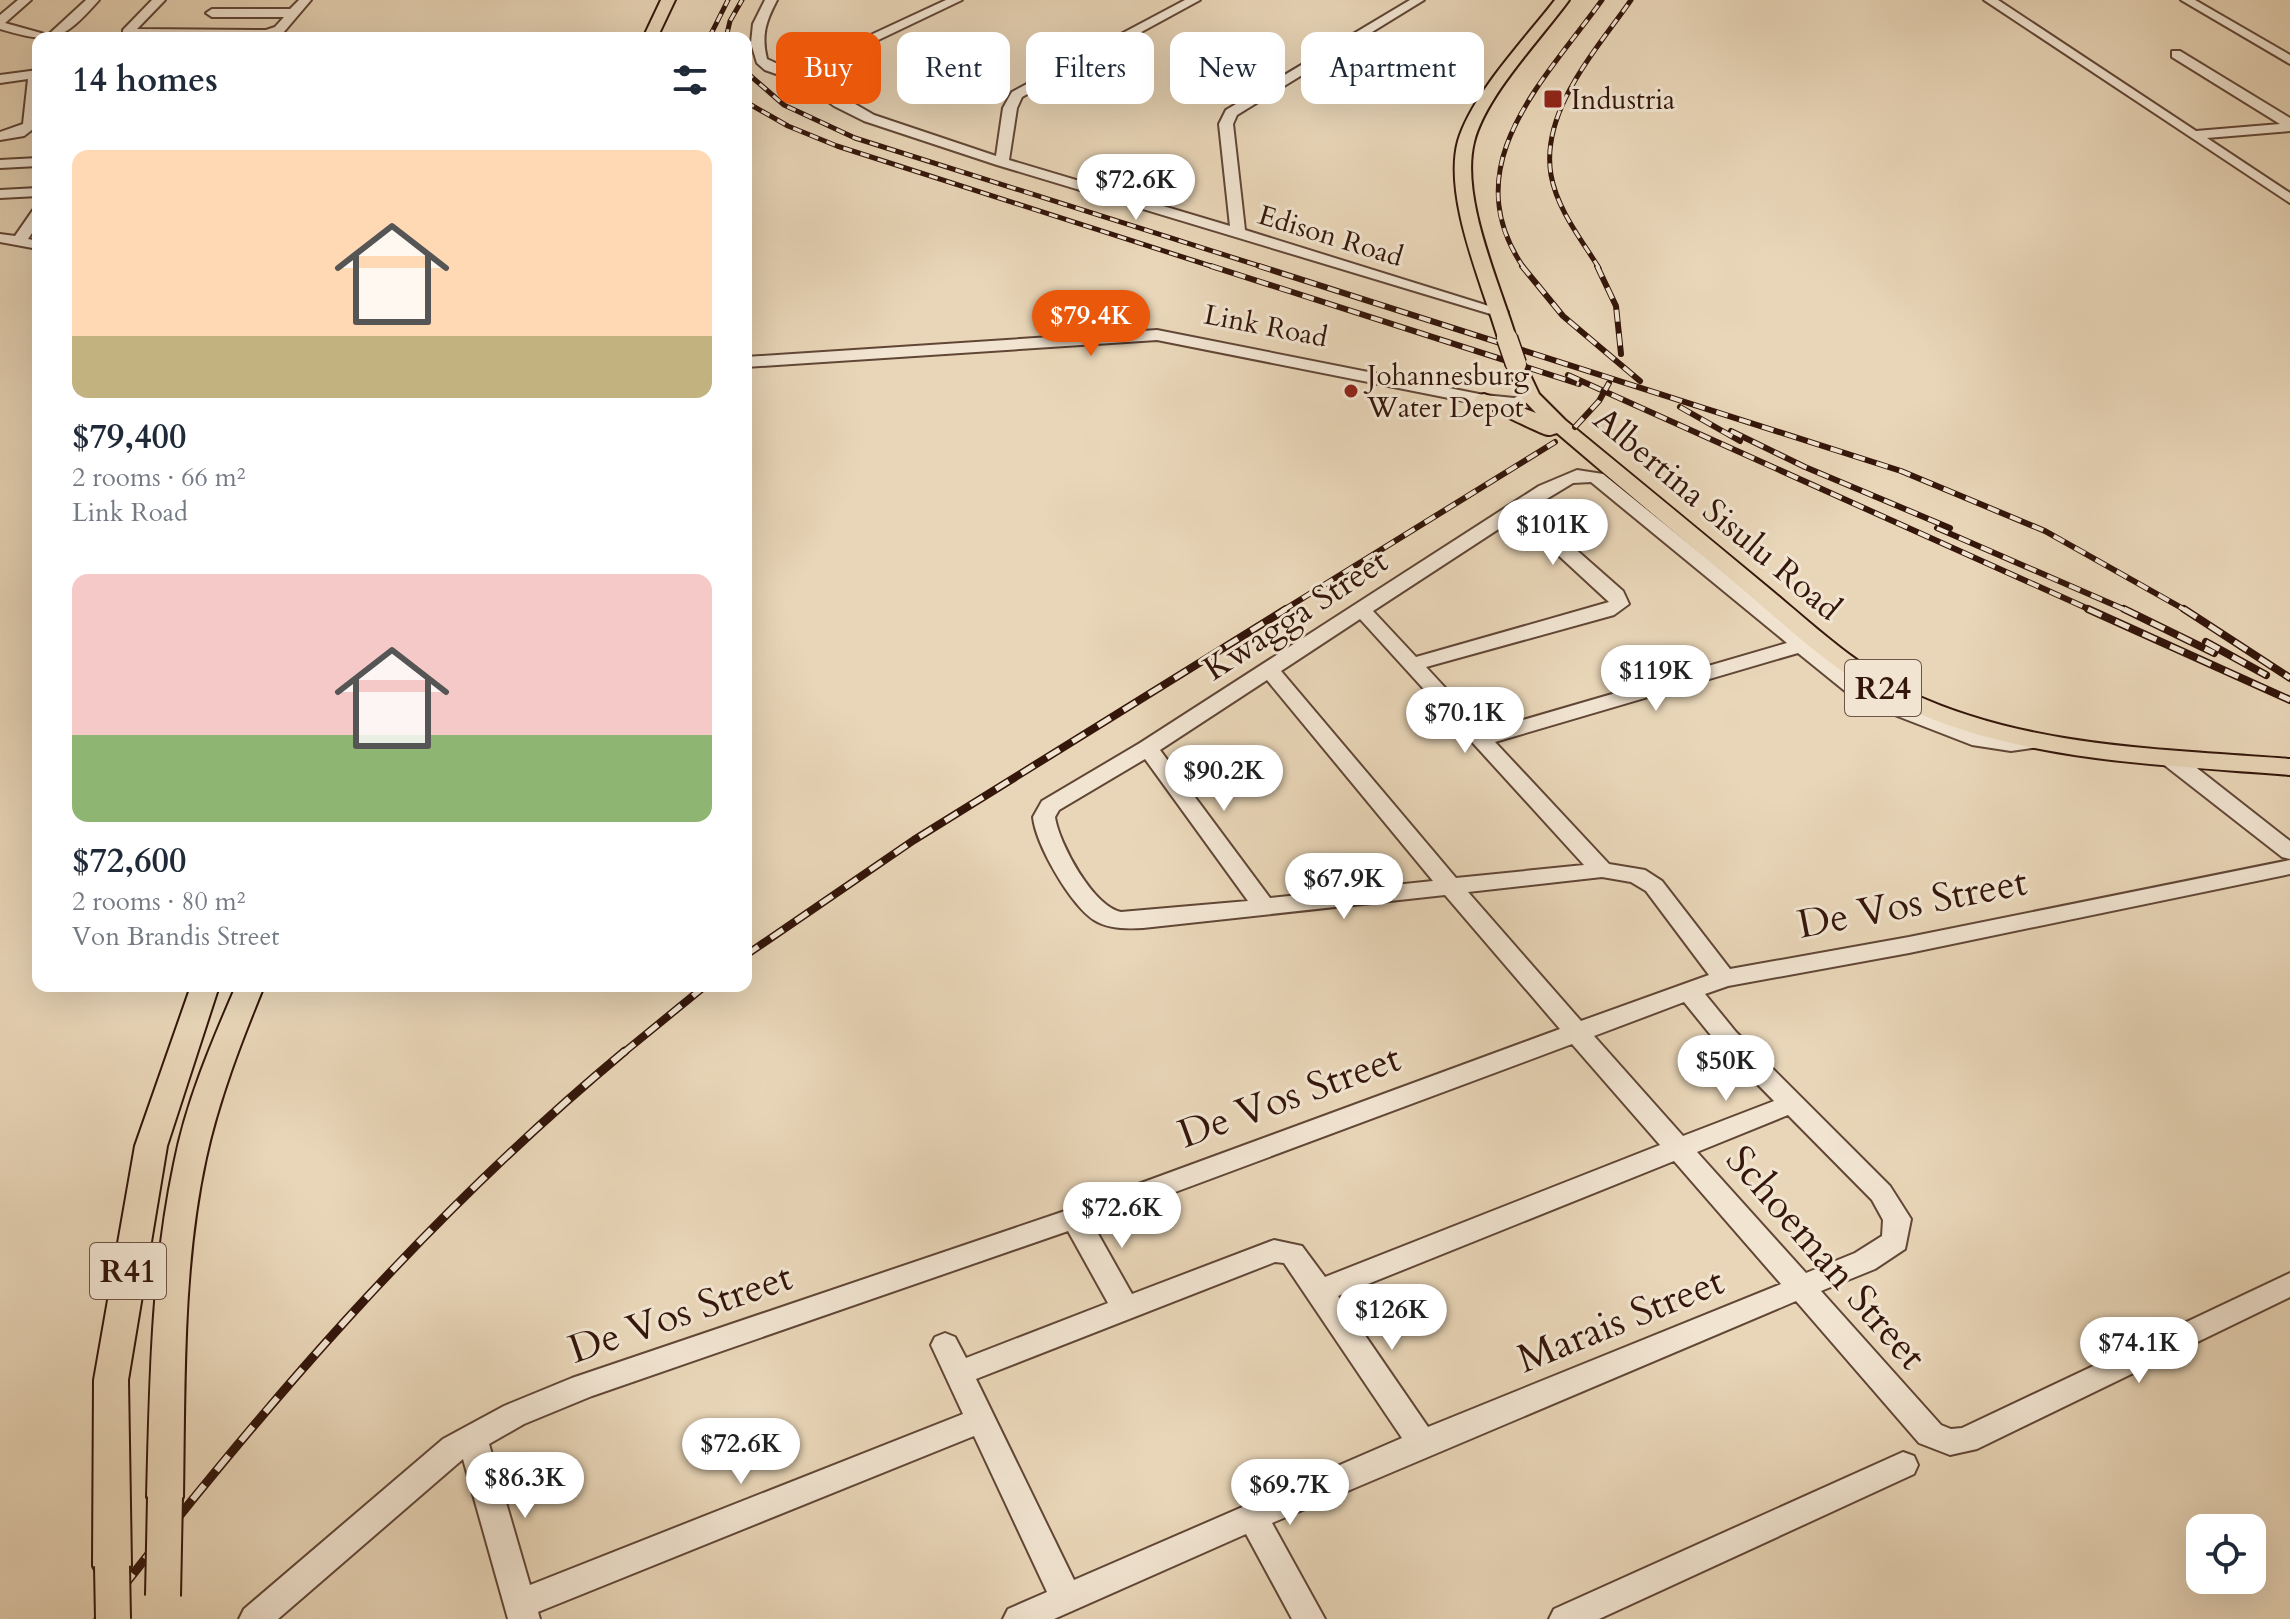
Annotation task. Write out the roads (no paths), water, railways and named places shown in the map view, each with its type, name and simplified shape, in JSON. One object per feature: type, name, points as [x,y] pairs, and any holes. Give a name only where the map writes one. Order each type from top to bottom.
[{"type":"main road","points":[[653,32],[668,0]]},
{"type":"main road","name":"Albertina Sisulu Road","points":[[1562,0],[1479,114],[1465,144],[1465,188],[1507,338],[1524,383],[1558,424],[1639,490],[1808,643],[1916,705],[2039,741],[2171,759],[2290,767]]},
{"type":"main road","points":[[1477,396],[1514,383],[1524,383]]},
{"type":"main road","points":[[1477,396],[1533,418],[1639,490]]},
{"type":"main road","name":"R41","points":[[113,1619],[111,1380],[151,1146],[203,992]]},
{"type":"main road","name":"R41","points":[[162,1607],[167,1403],[185,1186],[203,1117],[248,992]]},
{"type":"street","points":[[0,23],[25,0]]},
{"type":"street","points":[[55,32],[93,0]]},
{"type":"street","points":[[128,32],[159,0]]},
{"type":"street","points":[[194,32],[225,0]]},
{"type":"street","points":[[273,32],[305,0]]},
{"type":"street","name":"Edison Road","points":[[771,0],[759,24],[758,53],[769,67],[776,69]]},
{"type":"street","points":[[881,35],[956,0]]},
{"type":"street","points":[[1002,162],[1010,108],[1017,95],[1194,0]]},
{"type":"street","points":[[1238,234],[1227,118],[1418,0]]},
{"type":"street","points":[[1990,0],[2290,199]]},
{"type":"street","points":[[2187,0],[2290,60]]},
{"type":"street","points":[[212,13],[294,13]]},
{"type":"street","points":[[0,23],[32,33]]},
{"type":"street","points":[[2176,54],[2290,125]]},
{"type":"street","points":[[0,79],[32,75]]},
{"type":"street","name":"Edison Road","points":[[841,104],[869,118],[1002,162],[1500,312]]},
{"type":"street","points":[[0,136],[19,133],[30,126],[32,109]]},
{"type":"street","points":[[2195,135],[2290,125]]},
{"type":"street","points":[[0,164],[32,162]]},
{"type":"street","points":[[0,194],[32,192]]},
{"type":"street","points":[[19,241],[32,222]]},
{"type":"street","points":[[0,238],[32,244]]},
{"type":"street","name":"Link Road","points":[[752,362],[1157,335],[1477,396]]},
{"type":"street","name":"Kwagga Street","points":[[1263,905],[1127,922],[1101,914],[1045,832],[1044,817],[1050,806],[1148,748],[1518,508],[1574,475],[1597,478],[1808,643]]},
{"type":"street","points":[[1413,664],[1607,611],[1619,604],[1616,595],[1518,508]]},
{"type":"street","points":[[1361,609],[1481,739],[1613,871]]},
{"type":"street","points":[[1481,739],[1808,643]]},
{"type":"street","name":"Schoeman Street","points":[[1269,670],[1450,886],[1925,1431],[1944,1441],[1966,1440],[2290,1284]]},
{"type":"street","points":[[1148,748],[1263,905],[1613,871],[1646,880],[1661,892],[1724,978]]},
{"type":"street","points":[[2171,759],[2290,852]]},
{"type":"street","name":"De Vos Street","points":[[255,1619],[416,1477],[472,1437],[514,1415],[597,1382],[1075,1218],[1724,978],[1909,945],[2290,867]]},
{"type":"street","points":[[1320,1291],[1791,1104],[1688,990]]},
{"type":"street","name":"Marais Street","points":[[1019,1619],[1422,1443],[1865,1261],[1895,1241],[1898,1229],[1892,1208],[1791,1104]]},
{"type":"street","points":[[1075,1218],[1125,1308]]},
{"type":"street","points":[[958,1373],[1279,1250],[1292,1254],[1320,1291],[1422,1443]]},
{"type":"street","points":[[945,1345],[1066,1598]]},
{"type":"street","points":[[472,1437],[522,1611],[981,1420]]},
{"type":"street","points":[[1565,1619],[1903,1465]]},
{"type":"street","points":[[1252,1516],[1309,1619]]},
{"type":"railway","points":[[712,32],[728,0]]},
{"type":"railway","points":[[727,32],[742,0]]},
{"type":"railway","points":[[1524,268],[1505,231],[1498,194],[1502,160],[1515,126],[1533,93],[1602,0]]},
{"type":"railway","points":[[1599,268],[1558,200],[1551,175],[1550,151],[1554,128],[1574,82],[1631,0]]},
{"type":"railway","points":[[752,77],[784,105],[855,138],[1266,268]]},
{"type":"railway","points":[[752,105],[788,126],[837,146],[1217,268]]},
{"type":"railway","points":[[1211,266],[1579,384]]},
{"type":"railway","points":[[1259,266],[1901,471],[2045,531],[2187,611]]},
{"type":"railway","points":[[1522,266],[1563,316],[1640,381]]},
{"type":"railway","points":[[1597,266],[1616,306],[1621,354]]},
{"type":"railway","points":[[1568,375],[1604,391]]},
{"type":"railway","points":[[1604,391],[1609,383]]},
{"type":"railway","points":[[1575,427],[1604,391]]},
{"type":"railway","points":[[1604,391],[2093,611]]},
{"type":"railway","points":[[1680,407],[1740,441]]},
{"type":"railway","points":[[1731,431],[1805,467],[1950,528]]},
{"type":"railway","points":[[1282,611],[1555,442]]},
{"type":"railway","points":[[1937,528],[2128,611]]},
{"type":"railway","points":[[752,951],[914,840],[1286,609]]},
{"type":"railway","points":[[2088,609],[2290,700]]},
{"type":"railway","points":[[2124,609],[2214,653]]},
{"type":"railway","points":[[2184,609],[2290,678]]},
{"type":"railway","points":[[2206,642],[2266,675]]},
{"type":"railway","points":[[623,1053],[698,992]]},
{"type":"railway","points":[[98,1619],[220,1466],[346,1320],[479,1182],[625,1051]]},
{"type":"place","name":"Industria","points":[[1553,99]]},
{"type":"place","name":"Johannesburg Water Depot","points":[[1351,391]]}]
